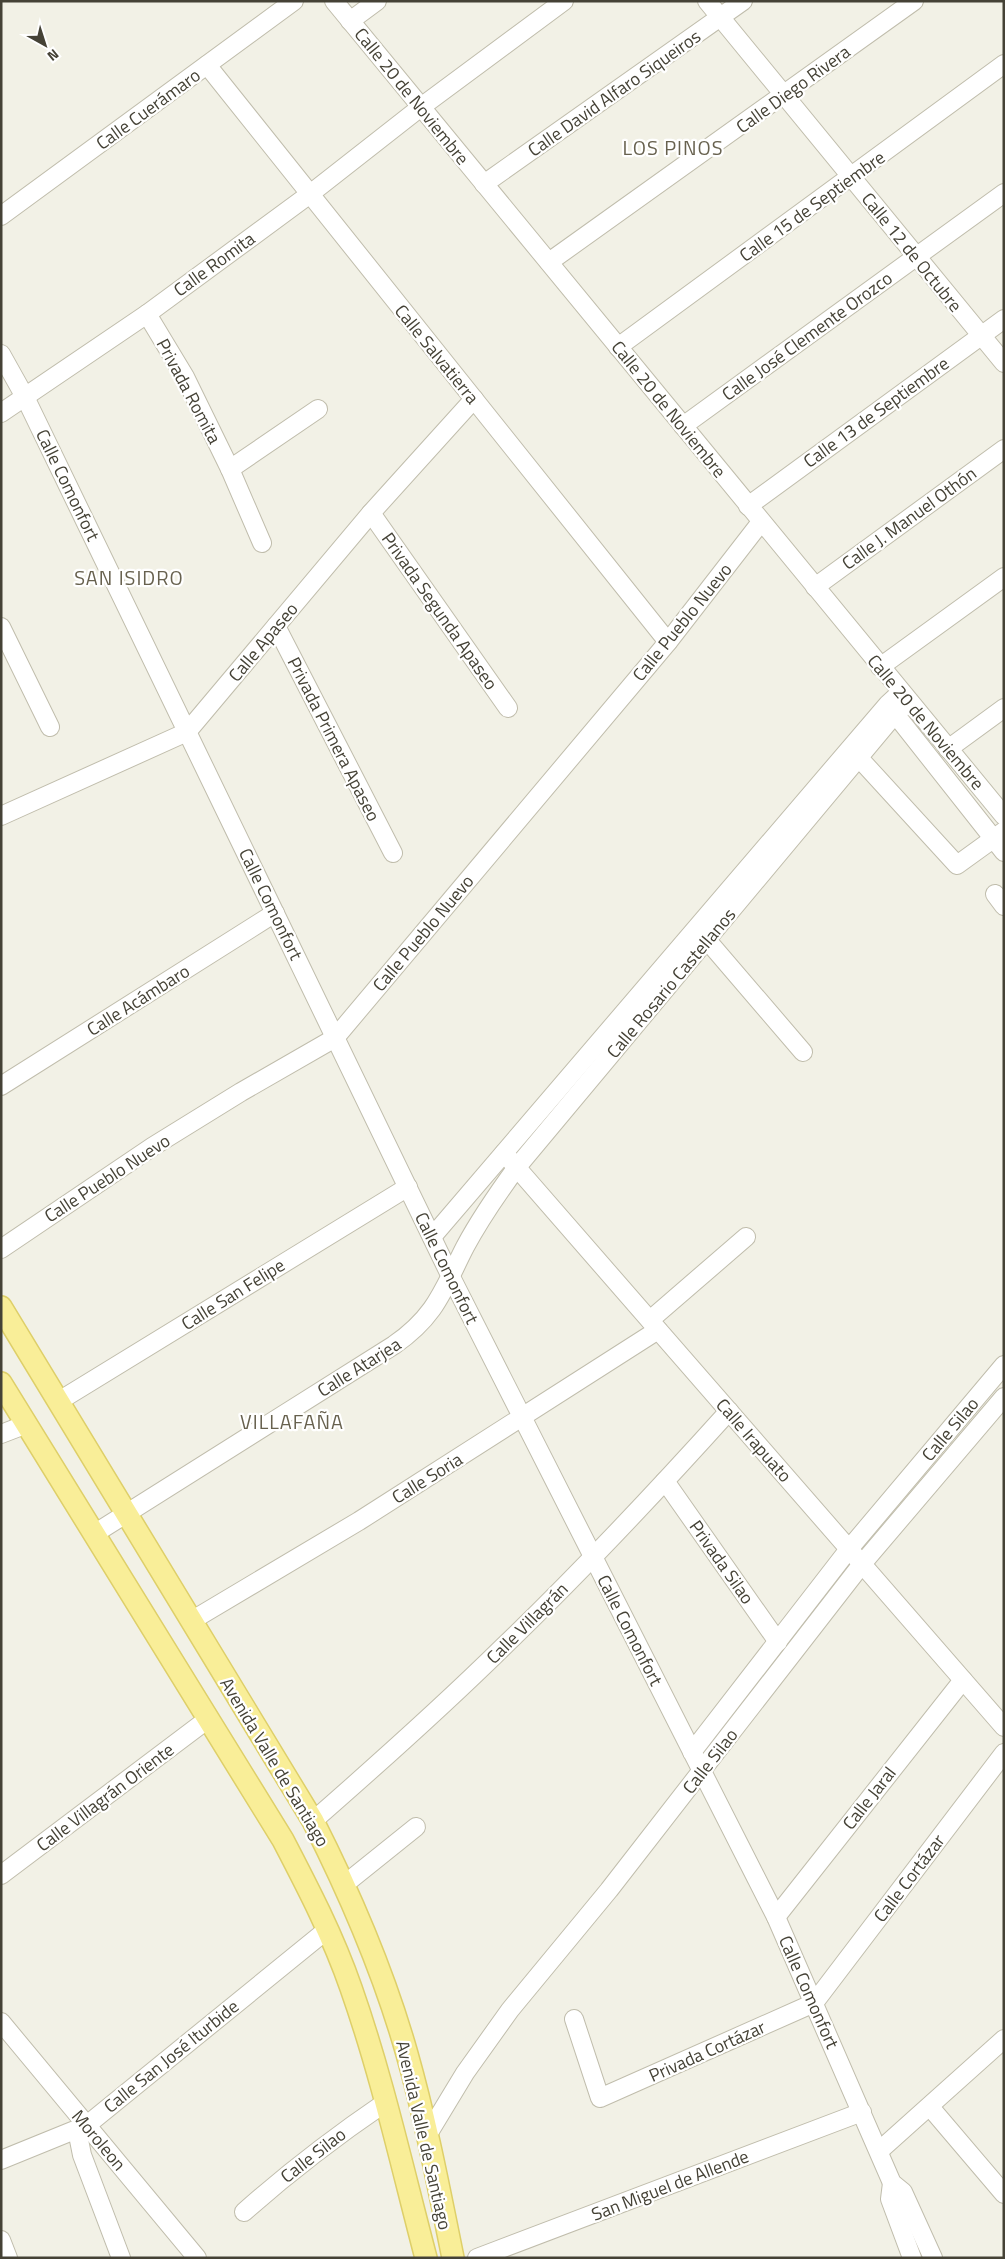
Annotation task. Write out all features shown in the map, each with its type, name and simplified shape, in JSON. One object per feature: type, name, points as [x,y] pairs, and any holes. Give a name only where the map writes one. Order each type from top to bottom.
[{"type":"main road","name":"Avenida Valle de Santiago","points":[[1,1307],[313,1821],[345,1884],[381,1974],[407,2053],[428,2134],[453,2258]]},
{"type":"main road","name":"Avenida Valle de Santiago","points":[[1,1383],[282,1840],[328,1929],[351,1985],[370,2043],[426,2258]]},
{"type":"street","name":"Calle Cuerámaro","points":[[1,216],[294,1]]},
{"type":"street","name":"Calle 20 de Noviembre","points":[[334,1],[1004,816]]},
{"type":"street","points":[[350,21],[377,1]]},
{"type":"street","points":[[417,102],[546,1]]},
{"type":"street","points":[[417,102],[564,1]]},
{"type":"street","name":"Calle 12 de Octubre","points":[[707,1],[1004,363]]},
{"type":"street","name":"Calle David Alfaro Siqueiros","points":[[484,184],[744,1]]},
{"type":"street","name":"Calle Diego Rivera","points":[[548,262],[785,95],[914,1]]},
{"type":"street","name":"Calle 15 de Septiembre","points":[[618,348],[1004,64]]},
{"type":"street","name":"Calle Salvatierra","points":[[207,65],[668,642]]},
{"type":"street","name":"Calle Romita","points":[[1,413],[147,314],[310,194],[417,102]]},
{"type":"street","name":"Calle José Clemente Orozco","points":[[683,426],[1004,193]]},
{"type":"street","name":"Privada Romita","points":[[147,314],[185,377],[230,469],[262,543]]},
{"type":"street","name":"Calle 13 de Septiembre","points":[[748,506],[1004,319]]},
{"type":"street","name":"Calle Comonfort","points":[[1,354],[25,397],[451,1277],[776,1917],[892,2183],[902,2192],[932,2258]]},
{"type":"street","name":"Calle Apaseo","points":[[1,816],[187,732],[371,513],[474,399]]},
{"type":"street","points":[[230,469],[318,410]]},
{"type":"street","name":"Calle J. Manuel Othón","points":[[815,587],[1004,449]]},
{"type":"street","name":"Privada Segunda Apaseo","points":[[371,513],[508,708]]},
{"type":"street","name":"Calle Pueblo Nuevo","points":[[1,1249],[152,1148],[241,1092],[336,1038],[668,642],[761,522]]},
{"type":"street","points":[[880,667],[1004,577]]},
{"type":"street","name":"Privada Primera Apaseo","points":[[276,626],[393,853]]},
{"type":"street","points":[[1,627],[7,653],[50,727]]},
{"type":"street","name":"Calle Rosario Castellanos","points":[[432,1237],[892,709],[905,697]]},
{"type":"street","points":[[948,749],[1004,708]]},
{"type":"street","points":[[859,758],[957,865],[1000,841],[892,709]]},
{"type":"street","name":"Calle Rosario Castellanos","points":[[451,1277],[480,1220],[517,1167],[859,758],[892,709]]},
{"type":"street","name":"Calle Acámbaro","points":[[1,1086],[275,913]]},
{"type":"street","points":[[706,940],[803,1052]]},
{"type":"street","name":"Calle Irapuato","points":[[504,1153],[1004,1727]]},
{"type":"street","name":"Calle San Felipe","points":[[59,1401],[408,1187]]},
{"type":"street","name":"Calle Soria","points":[[191,1621],[358,1521],[522,1418],[654,1325],[746,1237]]},
{"type":"street","name":"Calle Atarjea","points":[[94,1534],[409,1335],[434,1308],[451,1277]]},
{"type":"street","name":"Calle Silao","points":[[692,1752],[850,1549],[1004,1366]]},
{"type":"street","name":"Calle Silao","points":[[428,2134],[465,2074],[510,2010],[702,1771],[862,1564],[1004,1397]]},
{"type":"street","name":"Calle Villagrán","points":[[313,1821],[409,1736],[488,1662],[593,1558],[729,1411]]},
{"type":"street","points":[[1,1434],[27,1424]]},
{"type":"street","name":"Privada Silao","points":[[665,1481],[778,1642]]},
{"type":"street","name":"Calle Jaral","points":[[776,1917],[963,1680]]},
{"type":"street","name":"Calle Villagrán Oriente","points":[[1,1875],[208,1719]]},
{"type":"street","name":"Calle Cortázar","points":[[814,2003],[1004,1753]]},
{"type":"street","points":[[345,1884],[416,1827]]},
{"type":"street","name":"Calle San José Iturbide","points":[[1,2160],[82,2127],[328,1929]]},
{"type":"street","name":"Privada Cortázar","points":[[574,2018],[600,2098],[814,2003]]},
{"type":"street","name":"Moroleon","points":[[1,2022],[82,2127],[197,2258]]},
{"type":"street","points":[[879,2151],[1004,2039]]},
{"type":"street","name":"Calle Silao","points":[[244,2212],[291,2170],[386,2102]]},
{"type":"street","points":[[930,2107],[1004,2194]]},
{"type":"street","name":"San Miguel de Allende","points":[[478,2258],[862,2112]]},
{"type":"street","points":[[82,2127],[82,2155],[121,2258]]},
{"type":"street","name":"Calle Comonfort","points":[[892,2183],[890,2199],[912,2258]]},
{"type":"street","points":[[1,2240],[8,2258]]},
{"type":"district","name":"LOS PINOS","points":[[673,147]]},
{"type":"district","name":"SAN ISIDRO","points":[[129,577]]},
{"type":"district","name":"VILLAFAÑA","points":[[292,1421]]}]
